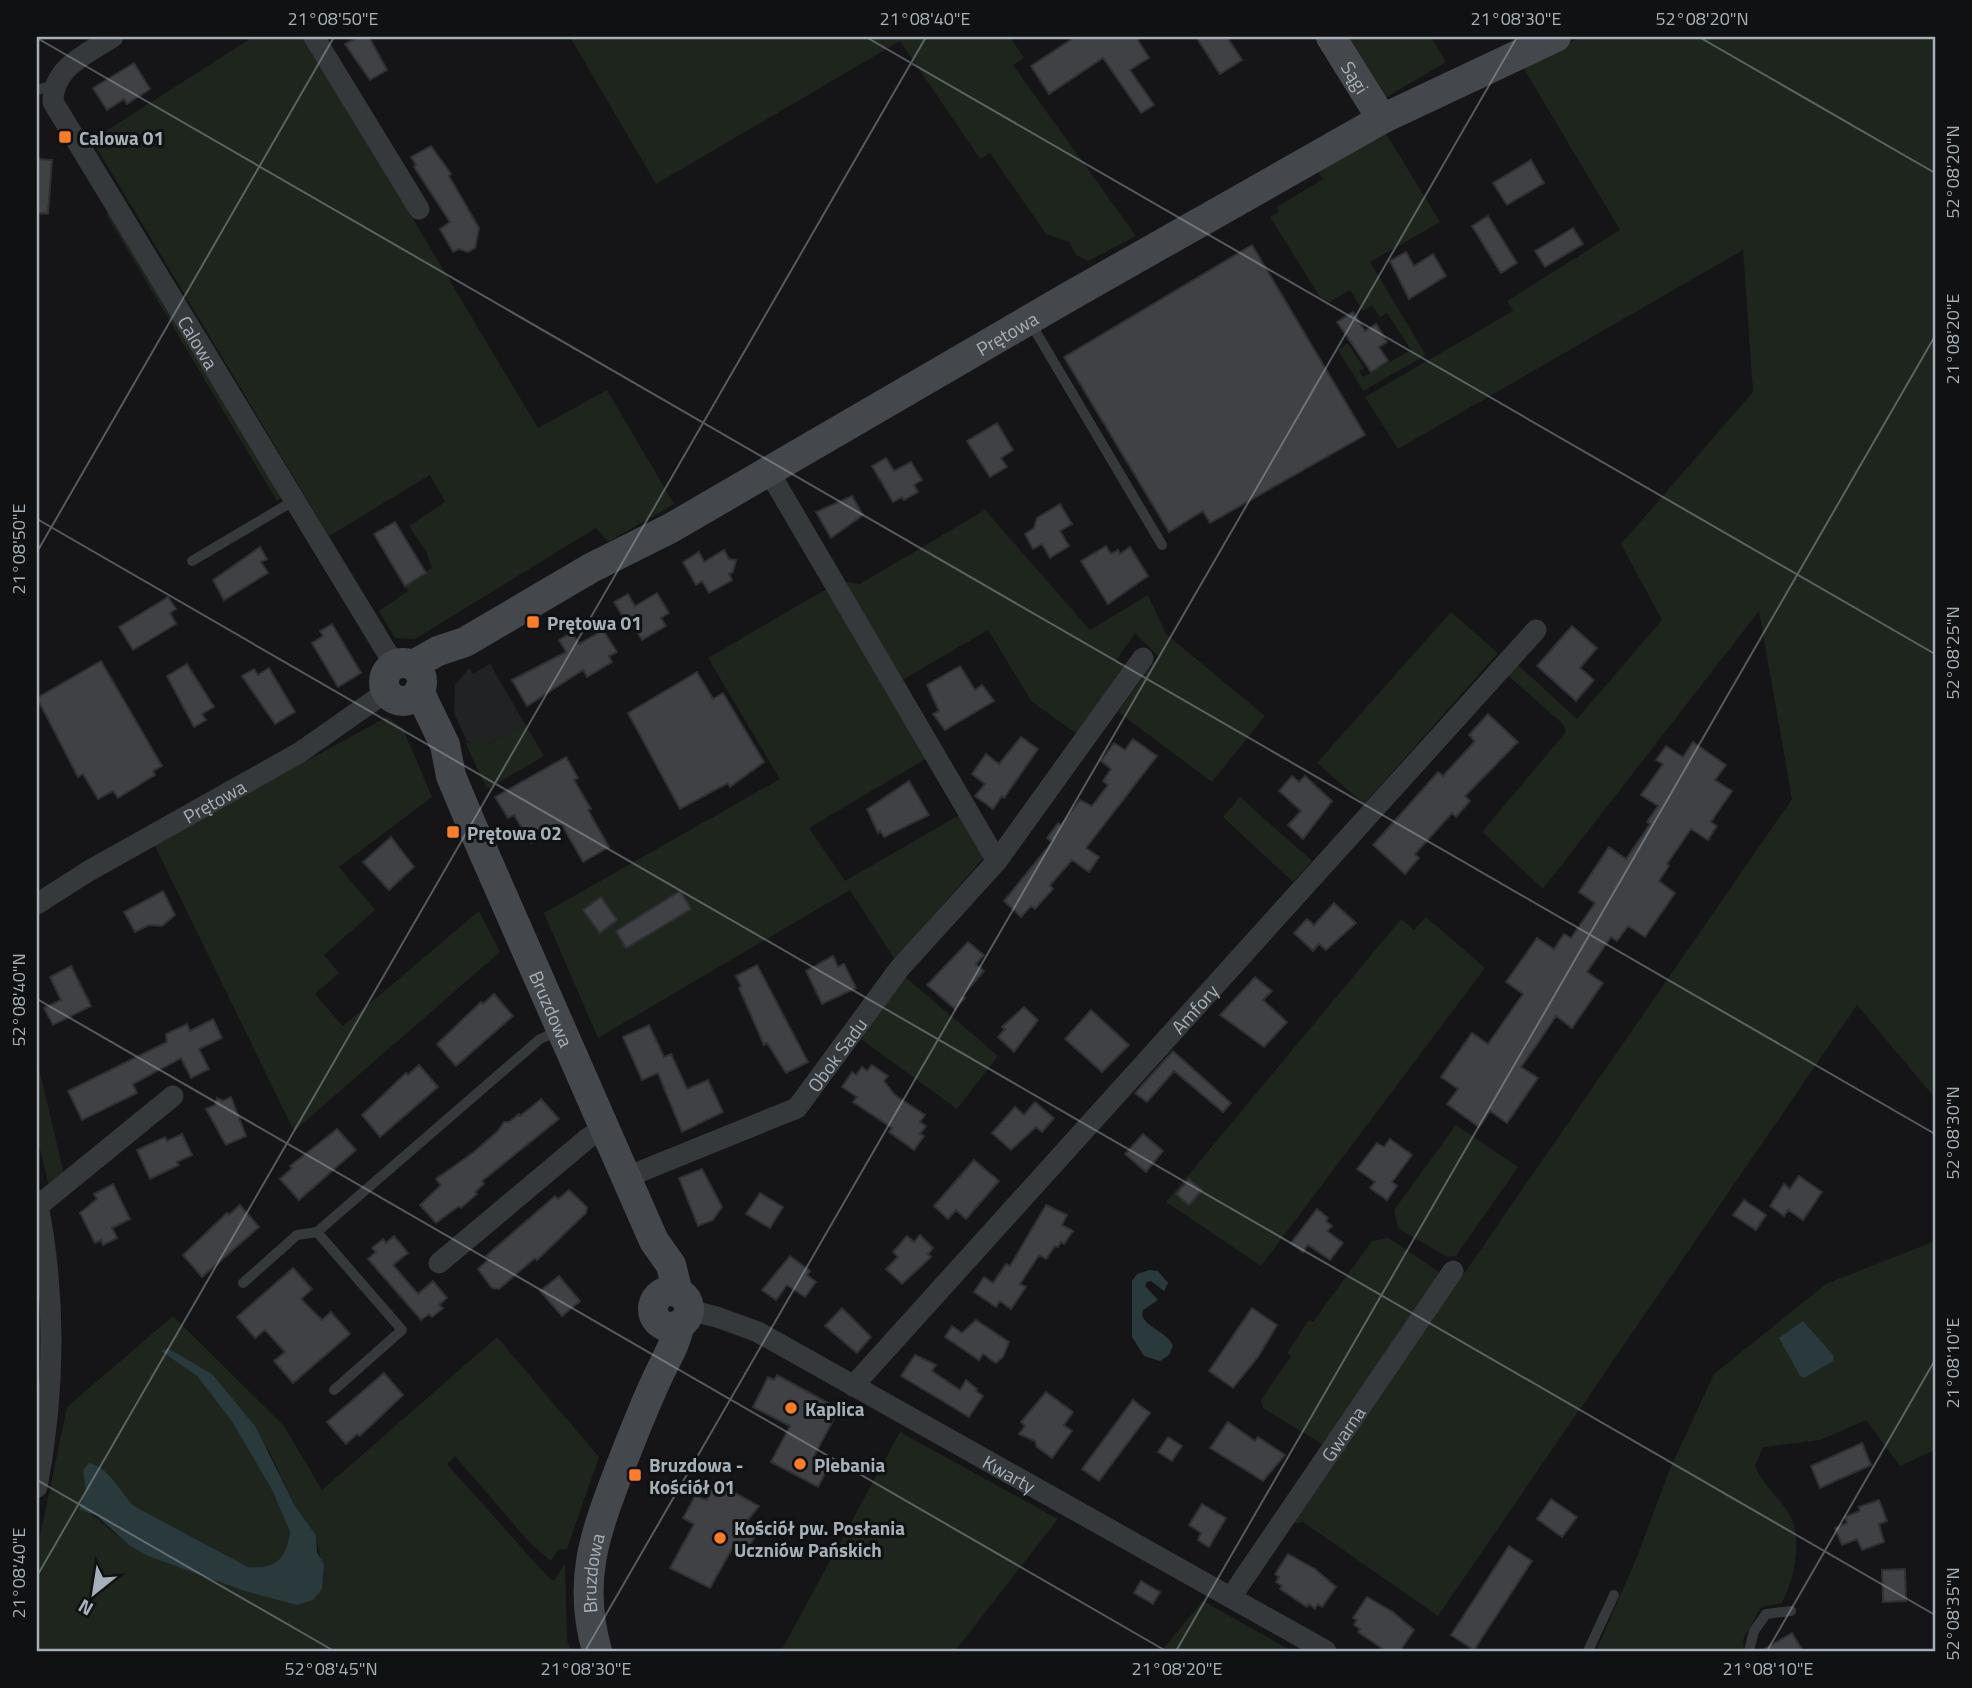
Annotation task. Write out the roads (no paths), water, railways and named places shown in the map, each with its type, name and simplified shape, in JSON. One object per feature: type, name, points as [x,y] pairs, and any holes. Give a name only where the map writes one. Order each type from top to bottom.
[{"type":"street","points":[[314,37],[419,209]]},
{"type":"street","name":"Sągi","points":[[1331,37],[1382,119]]},
{"type":"street","name":"Prętowa","points":[[37,904],[87,872],[299,753],[407,682],[438,651],[465,642],[591,568],[671,528],[1028,320],[1382,119],[1521,44],[1556,37]]},
{"type":"street","name":"Calowa","points":[[101,40],[46,88],[407,682]]},
{"type":"street","points":[[768,470],[997,861]]},
{"type":"street","name":"Amfory","points":[[853,1386],[1536,630]]},
{"type":"street","name":"Obok Sadu","points":[[627,1177],[797,1108],[899,969],[997,861],[1143,658]]},
{"type":"street","name":"Bruzdowa","points":[[407,682],[445,745],[451,776],[654,1241],[671,1265],[674,1309],[656,1349],[655,1381],[593,1545],[587,1602],[597,1651]]},
{"type":"street","points":[[37,1486],[49,1382],[51,1319],[49,1268],[37,1203],[173,1096]]},
{"type":"street","points":[[439,1263],[587,1138],[605,1128]]},
{"type":"street","name":"Gwarna","points":[[1231,1597],[1453,1272]]},
{"type":"street","name":"Kwarty","points":[[674,1309],[717,1317],[758,1332],[1326,1651]]},
{"type":"lane","points":[[1028,320],[1161,545]]},
{"type":"lane","points":[[192,561],[295,500]]},
{"type":"lane","points":[[243,1283],[297,1235],[317,1231],[540,1039],[562,1030]]},
{"type":"lane","points":[[317,1231],[402,1329],[334,1390]]},
{"type":"lane","points":[[1588,1651],[1614,1595]]},
{"type":"lane","points":[[1749,1651],[1754,1631],[1766,1614],[1791,1611]]},
{"type":"place","name":"Calowa 01","points":[[65,137]]},
{"type":"place","name":"Prętowa 01","points":[[533,622]]},
{"type":"place","name":"Prętowa 02","points":[[453,832]]},
{"type":"place","name":"Kaplica","points":[[791,1408]]},
{"type":"place","name":"Plebania","points":[[800,1464]]},
{"type":"place","name":"Bruzdowa - Kościół 01","points":[[635,1475]]},
{"type":"place","name":"Kościół pw. Posłania Uczniów Pańskich","points":[[720,1538]]}]
